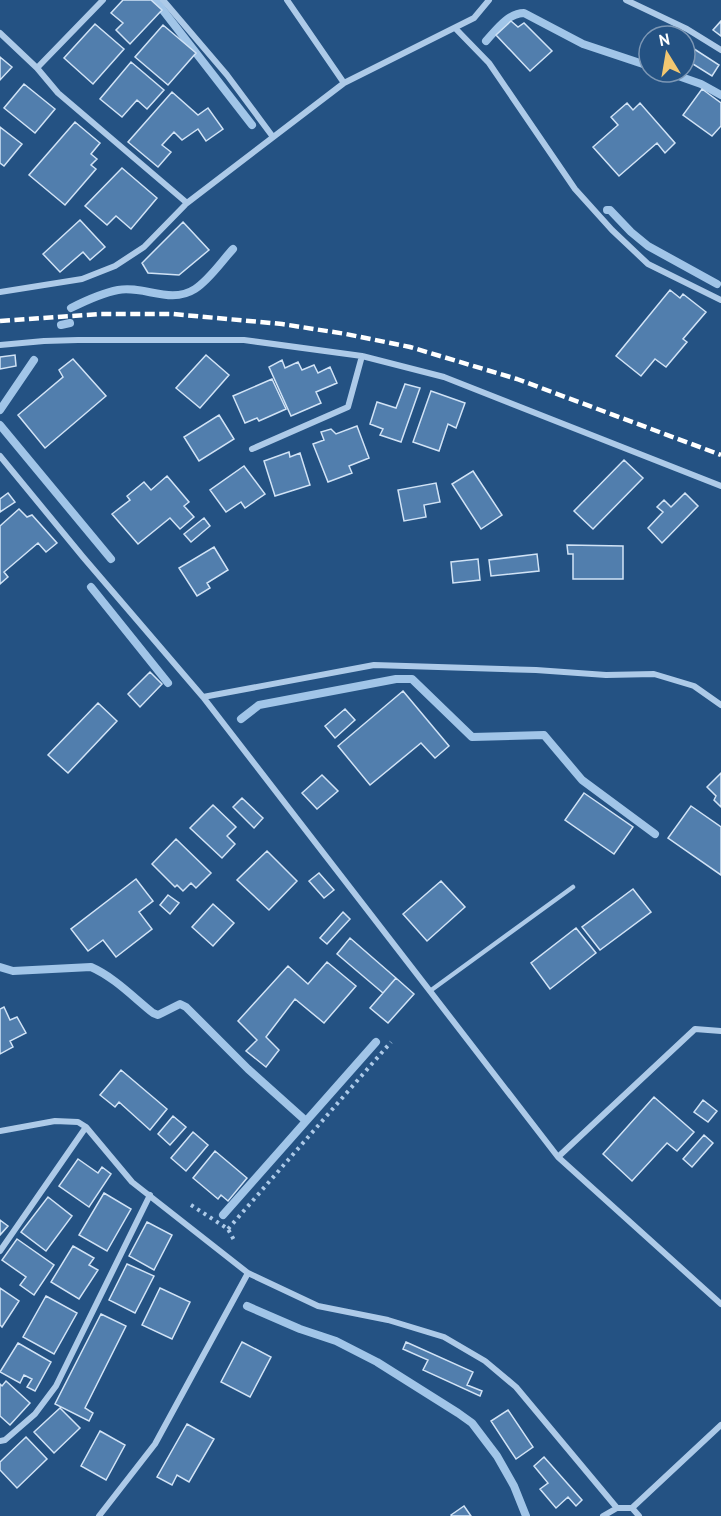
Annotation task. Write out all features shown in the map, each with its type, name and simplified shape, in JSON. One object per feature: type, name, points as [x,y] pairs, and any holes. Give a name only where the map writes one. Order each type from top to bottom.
[{"type":"street","points":[[37,68],[103,0]]},
{"type":"street","points":[[163,0],[227,75],[273,137]]},
{"type":"street","points":[[287,0],[344,83]]},
{"type":"street","points":[[0,292],[82,279],[115,266],[144,247],[187,203],[344,83],[474,18],[489,0]]},
{"type":"street","points":[[626,0],[687,29],[721,50]]},
{"type":"street","points":[[455,28],[489,63],[575,189],[612,230],[648,264],[721,300]]},
{"type":"street","points":[[0,33],[37,68],[58,93],[187,203]]},
{"type":"street","points":[[0,345],[78,340],[244,340],[362,356],[444,377],[721,486]]},
{"type":"street","points":[[252,449],[348,407],[362,356]]},
{"type":"street","points":[[0,456],[203,698],[558,1157],[721,1304]]},
{"type":"street","points":[[203,698],[374,665],[606,675],[654,674],[694,686],[721,705]]},
{"type":"street","points":[[558,1157],[695,1029],[721,1031]]},
{"type":"street","points":[[0,1131],[56,1121],[78,1122],[86,1127],[132,1182],[248,1274],[318,1306],[388,1320],[444,1337],[485,1361],[516,1387],[617,1508]]},
{"type":"street","points":[[0,1251],[86,1127]]},
{"type":"street","points":[[0,1441],[5,1440],[35,1414],[56,1386],[150,1195]]},
{"type":"street","points":[[99,1516],[155,1444],[248,1274]]},
{"type":"street","points":[[632,1509],[721,1425]]},
{"type":"street","points":[[603,1516],[617,1508],[632,1509],[639,1516]]},
{"type":"lane","points":[[430,991],[573,887]]},
{"type":"path","points":[[185,1202],[228,1229],[391,1042]]},
{"type":"building","points":[[123,0],[151,0],[162,10],[130,44],[116,30],[123,23],[111,13]]},
{"type":"building","points":[[511,21],[518,27],[524,23],[552,51],[530,71],[496,35]]},
{"type":"building","points":[[721,21],[721,36],[713,30]]},
{"type":"building","points":[[95,24],[124,49],[93,84],[64,58]]},
{"type":"building","points":[[163,25],[196,53],[168,85],[135,57]]},
{"type":"building","points":[[697,51],[719,65],[712,76],[697,67]]},
{"type":"building","points":[[0,57],[12,67],[0,80]]},
{"type":"building","points":[[131,62],[164,90],[147,109],[137,100],[122,117],[100,99]]},
{"type":"building","points":[[24,84],[55,109],[35,133],[4,108]]},
{"type":"building","points":[[702,89],[721,103],[721,126],[712,136],[683,115]]},
{"type":"building","points":[[172,92],[198,115],[208,108],[223,129],[206,141],[198,129],[182,140],[174,132],[162,145],[171,152],[158,167],[128,142]]},
{"type":"building","points":[[627,103],[633,110],[640,103],[675,143],[665,153],[657,143],[619,176],[593,147],[618,125],[611,117]]},
{"type":"building","points":[[75,122],[100,143],[91,154],[97,159],[91,165],[96,169],[65,205],[29,175]]},
{"type":"building","points":[[0,127],[22,144],[4,166],[0,163]]},
{"type":"building","points":[[122,168],[157,198],[131,229],[116,216],[107,225],[85,206]]},
{"type":"building","points":[[80,220],[105,247],[90,260],[83,252],[60,272],[43,254]]},
{"type":"building","points":[[183,222],[209,250],[179,275],[148,273],[142,263]]},
{"type":"building","points":[[670,290],[680,298],[683,294],[706,312],[683,339],[687,342],[666,367],[655,359],[641,376],[616,356]]},
{"type":"building","points":[[15,355],[16,366],[0,369],[0,357]]},
{"type":"building","points":[[206,355],[229,375],[200,408],[176,388]]},
{"type":"building","points":[[73,359],[106,396],[45,448],[18,415],[63,377],[59,370]]},
{"type":"building","points":[[282,360],[285,368],[298,362],[302,370],[314,365],[318,373],[330,367],[337,383],[316,392],[321,403],[291,416],[269,367]]},
{"type":"building","points":[[272,379],[286,409],[259,421],[257,418],[245,423],[233,396]]},
{"type":"building","points":[[405,384],[420,388],[401,442],[380,435],[383,429],[370,424],[377,402],[396,408]]},
{"type":"building","points":[[431,391],[465,403],[456,428],[448,424],[439,451],[413,442]]},
{"type":"building","points":[[219,415],[234,439],[199,461],[184,437]]},
{"type":"building","points":[[357,426],[369,458],[349,466],[352,473],[328,482],[313,444],[324,440],[321,432],[331,429],[336,434]]},
{"type":"building","points":[[289,452],[290,457],[300,453],[310,485],[275,496],[264,461]]},
{"type":"building","points":[[624,460],[643,478],[593,529],[574,511]]},
{"type":"building","points":[[244,466],[265,494],[245,508],[241,502],[226,512],[210,490]]},
{"type":"building","points":[[473,471],[502,515],[481,529],[452,484]]},
{"type":"building","points":[[167,476],[189,502],[184,506],[194,517],[180,529],[170,518],[138,544],[112,514],[130,500],[127,496],[144,482],[151,490]]},
{"type":"building","points":[[436,483],[440,502],[424,505],[426,517],[404,521],[398,490]]},
{"type":"building","points":[[8,493],[15,502],[0,512],[0,499]]},
{"type":"building","points":[[685,493],[698,506],[662,543],[648,528],[663,512],[657,507],[664,500],[671,507]]},
{"type":"building","points":[[19,509],[27,517],[32,515],[57,543],[46,552],[38,543],[4,572],[8,577],[0,584],[0,526]]},
{"type":"building","points":[[204,518],[210,526],[191,542],[184,534]]},
{"type":"building","points":[[567,545],[623,546],[623,579],[573,579],[573,554],[568,554]]},
{"type":"building","points":[[214,547],[228,570],[207,583],[210,588],[197,596],[179,568]]},
{"type":"building","points":[[537,554],[539,571],[491,576],[489,560]]},
{"type":"building","points":[[478,559],[480,580],[453,583],[451,562]]},
{"type":"building","points":[[150,672],[162,684],[140,707],[128,694]]},
{"type":"building","points":[[403,691],[449,746],[435,758],[421,743],[370,785],[338,746]]},
{"type":"building","points":[[98,703],[117,721],[68,773],[48,755]]},
{"type":"building","points":[[345,709],[355,720],[335,738],[325,726]]},
{"type":"building","points":[[721,773],[721,807],[714,800],[716,796],[707,787]]},
{"type":"building","points":[[322,775],[338,791],[317,809],[302,793]]},
{"type":"building","points":[[584,793],[633,827],[614,854],[565,820]]},
{"type":"building","points":[[242,798],[263,818],[254,828],[233,807]]},
{"type":"building","points":[[213,805],[236,827],[227,836],[235,844],[222,858],[190,828]]},
{"type":"building","points":[[691,806],[721,827],[721,875],[668,838]]},
{"type":"building","points":[[176,839],[211,873],[196,888],[191,883],[183,891],[177,885],[175,887],[152,864]]},
{"type":"building","points":[[267,851],[297,881],[269,910],[237,880]]},
{"type":"building","points":[[319,873],[334,890],[324,898],[309,881]]},
{"type":"building","points":[[136,879],[153,901],[139,912],[152,929],[116,957],[103,940],[88,951],[71,929]]},
{"type":"building","points":[[441,881],[465,907],[427,941],[403,914]]},
{"type":"building","points":[[633,889],[651,912],[600,950],[582,927]]},
{"type":"building","points":[[168,895],[179,903],[170,914],[160,905]]},
{"type":"building","points":[[213,904],[234,923],[213,946],[192,927]]},
{"type":"building","points":[[343,912],[350,919],[327,944],[320,938]]},
{"type":"building","points":[[576,928],[596,953],[550,989],[531,963]]},
{"type":"building","points":[[350,938],[396,978],[383,993],[337,954]]},
{"type":"building","points":[[327,962],[356,986],[324,1023],[295,999],[266,1037],[279,1050],[266,1067],[246,1051],[257,1040],[238,1021],[288,966],[308,984]]},
{"type":"building","points":[[396,978],[414,994],[388,1023],[370,1008]]},
{"type":"building","points":[[4,1007],[10,1020],[17,1017],[26,1033],[10,1041],[13,1047],[0,1054],[0,1009]]},
{"type":"building","points":[[121,1070],[167,1109],[150,1130],[119,1102],[115,1107],[100,1095]]},
{"type":"building","points":[[654,1097],[694,1132],[677,1151],[667,1143],[632,1181],[603,1154]]},
{"type":"building","points":[[703,1100],[717,1111],[708,1122],[694,1112]]},
{"type":"building","points":[[173,1116],[186,1127],[170,1145],[158,1134]]},
{"type":"building","points":[[193,1132],[208,1145],[186,1171],[171,1158]]},
{"type":"building","points":[[704,1135],[713,1143],[692,1167],[683,1159]]},
{"type":"building","points":[[215,1151],[247,1178],[228,1201],[221,1195],[218,1199],[193,1178]]},
{"type":"building","points":[[78,1159],[98,1173],[102,1167],[111,1174],[89,1207],[59,1186]]},
{"type":"building","points":[[104,1193],[131,1209],[107,1251],[79,1235]]},
{"type":"building","points":[[48,1197],[72,1216],[46,1251],[21,1232]]},
{"type":"building","points":[[0,1220],[8,1226],[0,1235]]},
{"type":"building","points":[[147,1222],[172,1235],[154,1270],[129,1256]]},
{"type":"building","points":[[17,1239],[54,1265],[34,1295],[20,1285],[26,1277],[2,1260]]},
{"type":"building","points":[[73,1246],[94,1258],[89,1265],[98,1270],[79,1299],[51,1282]]},
{"type":"building","points":[[127,1264],[154,1276],[135,1313],[109,1300]]},
{"type":"building","points":[[0,1288],[19,1301],[2,1327],[0,1325]]},
{"type":"building","points":[[160,1288],[190,1302],[172,1339],[142,1325]]},
{"type":"building","points":[[46,1296],[77,1313],[54,1354],[23,1337]]},
{"type":"building","points":[[101,1314],[126,1326],[85,1408],[93,1413],[89,1421],[55,1404]]},
{"type":"building","points":[[242,1342],[271,1357],[250,1397],[221,1382]]},
{"type":"building","points":[[406,1342],[473,1372],[467,1385],[482,1391],[480,1396],[423,1370],[428,1360],[403,1349]]},
{"type":"building","points":[[18,1343],[51,1362],[35,1391],[27,1387],[32,1379],[24,1375],[20,1383],[0,1372]]},
{"type":"building","points":[[6,1381],[30,1403],[10,1425],[0,1416],[0,1384],[2,1386]]},
{"type":"building","points":[[60,1408],[80,1428],[54,1453],[34,1432]]},
{"type":"building","points":[[508,1410],[533,1447],[516,1459],[491,1421]]},
{"type":"building","points":[[187,1424],[214,1439],[189,1482],[177,1475],[172,1485],[157,1477]]},
{"type":"building","points":[[100,1431],[125,1445],[106,1480],[81,1466]]},
{"type":"building","points":[[26,1437],[47,1459],[17,1488],[0,1470],[0,1462]]},
{"type":"building","points":[[544,1457],[582,1500],[576,1506],[568,1497],[556,1508],[540,1489],[548,1483],[534,1466]]},
{"type":"building","points":[[464,1506],[471,1516],[451,1515]]},
{"type":"waterway","points":[[155,0],[252,125]]},
{"type":"waterway","points":[[486,41],[508,19],[524,13],[583,44],[637,62]]},
{"type":"waterway","points":[[697,83],[721,95]]},
{"type":"waterway","points":[[607,210],[610,210],[648,246],[717,284]]},
{"type":"waterway","points":[[71,308],[118,290],[128,289],[167,295],[186,293],[206,280],[233,249]]},
{"type":"waterway","points":[[61,325],[70,323]]},
{"type":"waterway","points":[[0,410],[34,360]]},
{"type":"waterway","points":[[0,425],[111,559]]},
{"type":"waterway","points":[[91,587],[168,683]]},
{"type":"waterway","points":[[241,719],[259,705],[396,679],[412,679],[472,737],[544,735],[582,780],[655,834]]},
{"type":"waterway","points":[[0,967],[13,971],[91,967],[115,982],[153,1013],[158,1015],[180,1004],[186,1007],[248,1069],[306,1121]]},
{"type":"waterway","points":[[223,1215],[376,1042]]},
{"type":"waterway","points":[[247,1306],[300,1329],[336,1341],[377,1362],[472,1423],[497,1456],[514,1486],[526,1516]]},
{"type":"railway","points":[[0,321],[101,314],[173,314],[282,324],[346,334],[410,347],[517,379],[721,455]]}]
